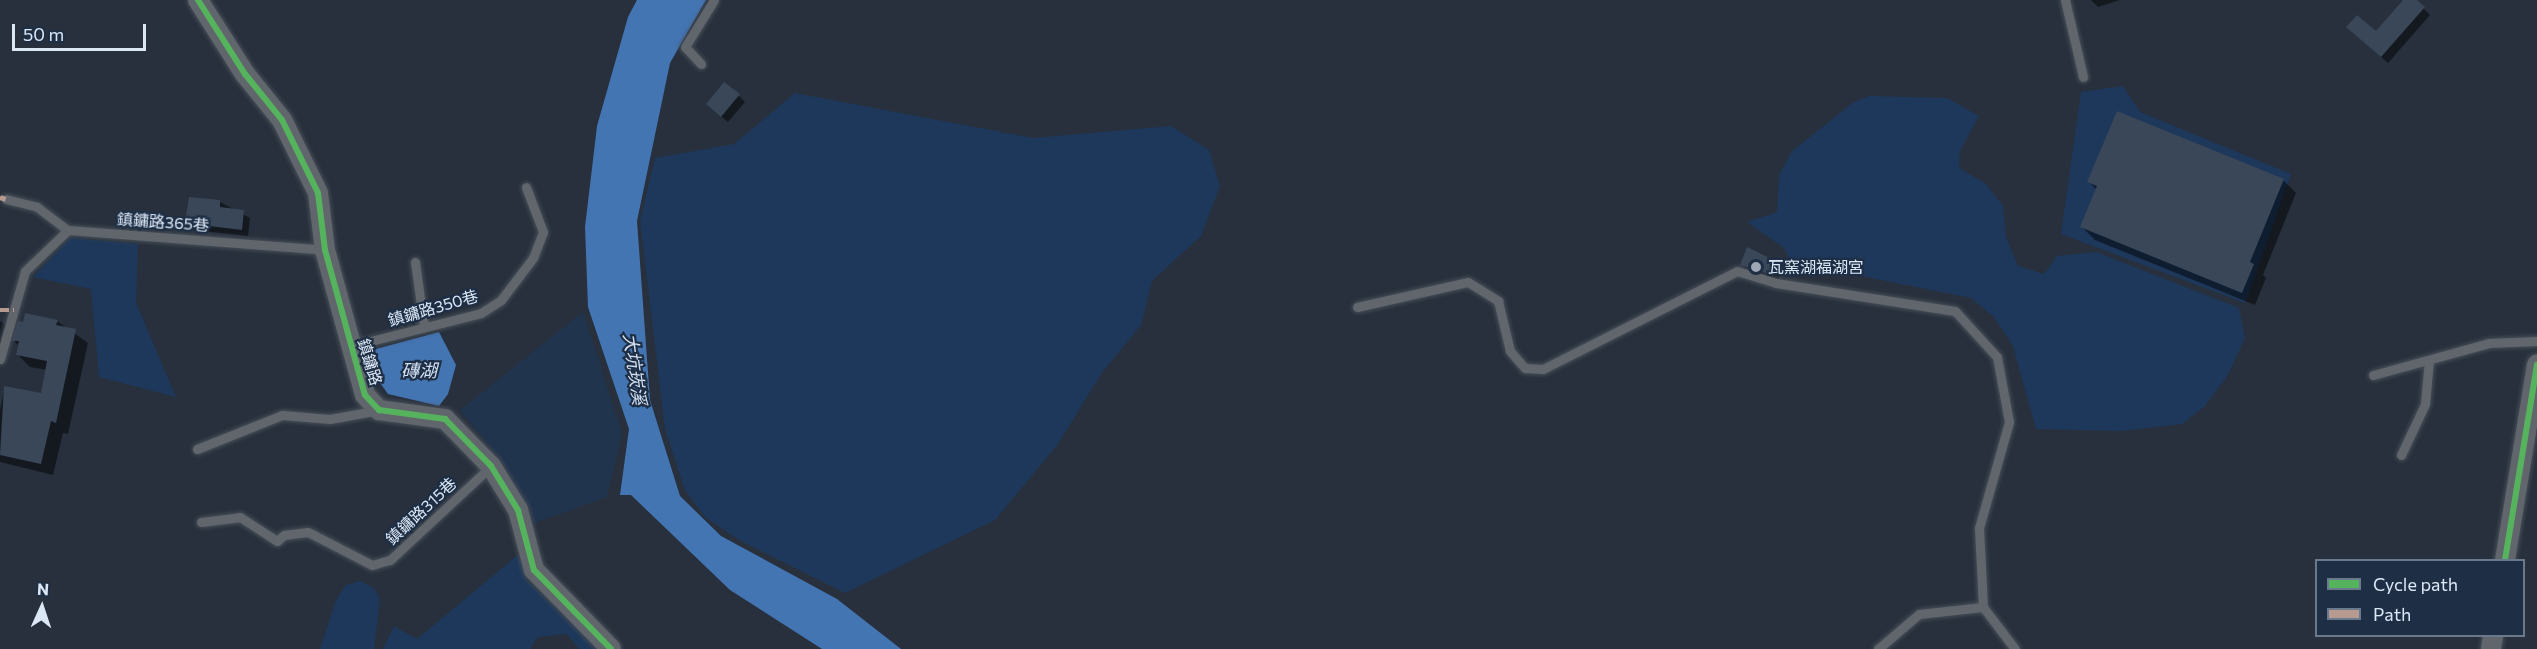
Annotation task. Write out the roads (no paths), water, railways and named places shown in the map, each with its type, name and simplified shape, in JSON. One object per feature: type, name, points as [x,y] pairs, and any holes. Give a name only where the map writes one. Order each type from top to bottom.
[{"type":"street","name":"鎮鏞路","points":[[198,0],[245,75],[282,120],[318,193],[326,250],[365,395],[379,410],[445,419],[492,466],[518,510],[534,570],[611,649]]},
{"type":"street","points":[[2505,559],[2537,364]]},
{"type":"lane","points":[[701,64],[685,47],[714,0]]},
{"type":"lane","points":[[2065,0],[2084,77]]},
{"type":"lane","name":"鎮鏞路350巷","points":[[351,346],[481,313],[501,300],[533,258],[543,232],[526,187]]},
{"type":"lane","points":[[0,360],[25,271],[68,230],[37,207],[6,199]]},
{"type":"lane","name":"鎮鏞路365巷","points":[[68,230],[326,250]]},
{"type":"lane","points":[[415,262],[424,327]]},
{"type":"lane","points":[[1357,307],[1468,282],[1498,301],[1510,351],[1525,368],[1544,369],[1737,271],[1776,283],[1955,311],[1997,357],[2009,422],[1979,528],[1983,607],[2016,649]]},
{"type":"lane","points":[[2373,375],[2489,343],[2537,341]]},
{"type":"lane","points":[[2401,455],[2425,404],[2429,360]]},
{"type":"lane","points":[[197,449],[282,415],[330,419],[379,410]]},
{"type":"lane","name":"鎮鏞路315巷","points":[[201,522],[240,517],[277,541],[284,535],[308,532],[372,565],[390,560],[492,466]]},
{"type":"lane","points":[[1878,649],[1919,614],[1983,607]]},
{"type":"water","name":"大坑崁溪","points":[[637,0],[706,0],[670,63],[637,221],[650,400],[680,496],[721,536],[837,599],[901,649],[822,649],[730,590],[631,495],[620,495],[629,429],[588,307],[585,227],[597,126],[628,17]]},
{"type":"water","name":"磚湖","points":[[439,332],[456,365],[448,394],[439,406],[388,394],[373,373],[372,350]]},
{"type":"place","name":"瓦窯湖福湖宮","points":[[1756,267]]}]
